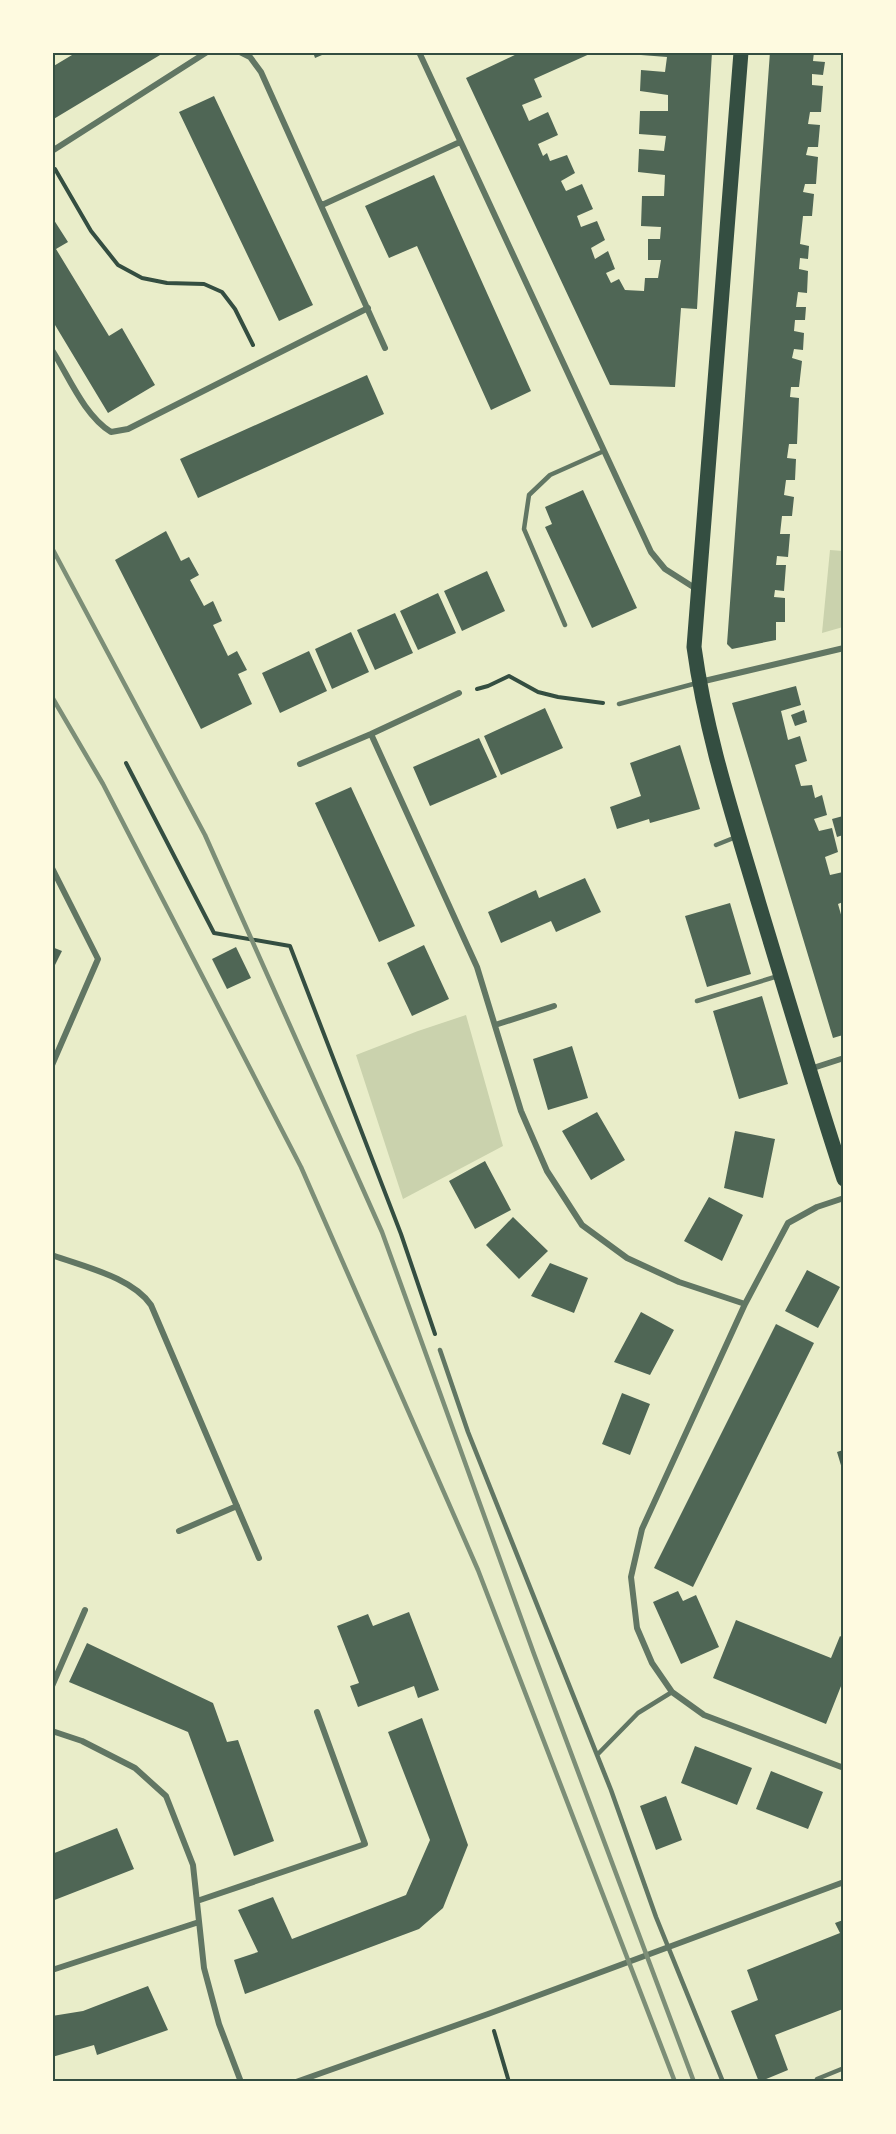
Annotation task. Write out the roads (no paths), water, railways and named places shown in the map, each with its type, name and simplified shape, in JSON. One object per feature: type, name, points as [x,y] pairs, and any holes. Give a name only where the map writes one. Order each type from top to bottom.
[{"type":"main road","points":[[741,52],[694,647],[712,742],[808,1070],[843,1179]]},
{"type":"street","points":[[52,151],[207,52]]},
{"type":"street","points":[[240,52],[250,57],[261,72],[385,348]]},
{"type":"street","points":[[419,52],[651,552],[665,569],[699,590]]},
{"type":"street","points":[[322,204],[460,142]]},
{"type":"street","points":[[52,350],[88,410],[99,425],[111,432],[128,429],[368,308]]},
{"type":"street","points":[[699,682],[843,648]]},
{"type":"street","points":[[300,764],[459,693]]},
{"type":"street","points":[[371,734],[477,967],[525,1121],[547,1171],[582,1226],[627,1258],[679,1282],[745,1304]]},
{"type":"street","points":[[52,867],[98,959],[52,1065]]},
{"type":"street","points":[[495,1024],[554,1006]]},
{"type":"street","points":[[808,1070],[843,1058]]},
{"type":"street","points":[[843,1198],[817,1207],[788,1223],[745,1304],[642,1529],[630,1577],[637,1628],[652,1663],[672,1692],[704,1715],[843,1768]]},
{"type":"street","points":[[52,1255],[128,1284],[145,1297],[160,1322],[259,1558]]},
{"type":"street","points":[[179,1531],[237,1506]]},
{"type":"street","points":[[52,1686],[85,1610]]},
{"type":"street","points":[[197,1901],[365,1844],[317,1712]]},
{"type":"street","points":[[52,1731],[82,1741],[135,1768],[166,1796],[193,1865],[204,1968],[219,2024],[241,2082]]},
{"type":"street","points":[[296,2082],[488,2014],[843,1882]]},
{"type":"street","points":[[52,1971],[199,1922]]},
{"type":"lane","points":[[565,625],[524,529],[529,495],[550,475],[604,451]]},
{"type":"lane","points":[[619,704],[699,682]]},
{"type":"lane","points":[[716,845],[739,836]]},
{"type":"lane","points":[[697,1000],[781,976]]},
{"type":"lane","points":[[440,1350],[472,1443],[597,1755],[656,1917],[723,2082]]},
{"type":"lane","points":[[597,1755],[638,1713],[672,1692]]},
{"type":"lane","points":[[818,2082],[817,2079],[843,2068]]},
{"type":"railway","points":[[52,548],[205,835],[382,1232],[534,1654],[694,2082]]},
{"type":"railway","points":[[52,697],[103,784],[301,1167],[478,1570],[675,2082]]}]
